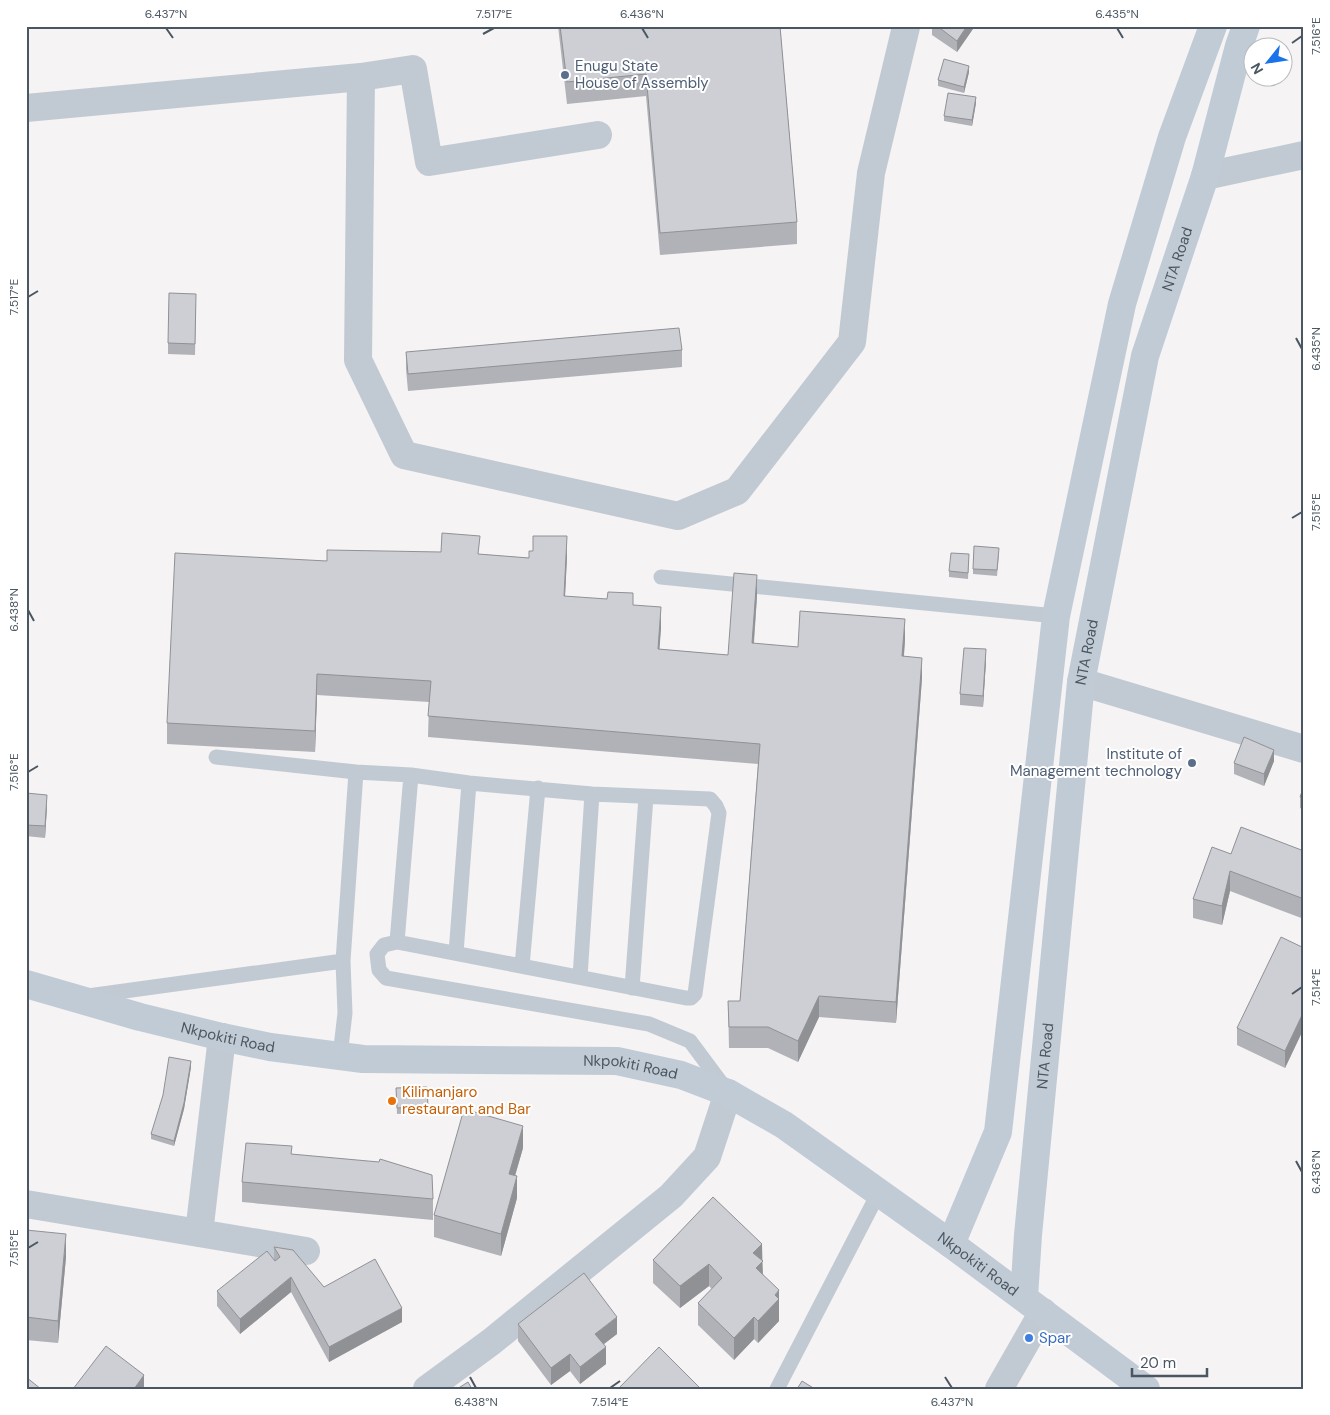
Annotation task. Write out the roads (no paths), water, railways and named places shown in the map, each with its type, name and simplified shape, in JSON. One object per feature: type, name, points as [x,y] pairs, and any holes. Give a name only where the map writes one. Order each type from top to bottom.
[{"type":"main road","points":[[951,1244],[998,1132],[1056,616],[1122,304],[1172,137],[1213,26]]},
{"type":"main road","name":"NTA Road","points":[[1033,1305],[1030,1215],[1081,682],[1146,356],[1204,176],[1246,26]]},
{"type":"main road","name":"Nkpokiti Road","points":[[26,984],[140,1017],[222,1037],[340,1056],[410,1061],[468,1059],[617,1061],[682,1075],[728,1093],[784,1125],[951,1244],[1146,1389]]},
{"type":"street","points":[[360,77],[358,360],[404,455],[678,516],[737,491],[852,342],[872,174],[906,27]]},
{"type":"street","points":[[26,108],[360,77],[413,69],[429,162],[598,135]]},
{"type":"street","points":[[1204,176],[1304,155]]},
{"type":"street","points":[[1081,682],[1304,749]]},
{"type":"street","points":[[199,1233],[222,1037]]},
{"type":"street","points":[[426,1389],[492,1342],[671,1196],[707,1157],[728,1093]]},
{"type":"street","points":[[26,1204],[306,1251]]},
{"type":"street","points":[[999,1389],[1033,1305]]},
{"type":"lane","points":[[661,577],[1056,616]]},
{"type":"lane","points":[[216,757],[592,794],[710,799],[719,813],[695,994],[691,998],[396,942],[384,945],[377,954],[379,970],[386,978],[649,1024],[690,1041],[728,1093]]},
{"type":"lane","points":[[340,1056],[345,1014],[342,961],[356,772]]},
{"type":"lane","points":[[396,942],[411,775]]},
{"type":"lane","points":[[456,953],[469,783]]},
{"type":"lane","points":[[522,966],[538,788]]},
{"type":"lane","points":[[580,977],[592,794]]},
{"type":"lane","points":[[632,988],[646,796]]},
{"type":"lane","points":[[74,998],[342,961]]},
{"type":"lane","points":[[777,1389],[879,1192]]},
{"type":"place","name":"Enugu State House of Assembly","points":[[565,75]]},
{"type":"place","name":"Institute of Management technology","points":[[1192,763]]},
{"type":"place","name":"Kilimanjaro restaurant and Bar","points":[[392,1101]]},
{"type":"place","name":"Spar","points":[[1029,1338]]}]
